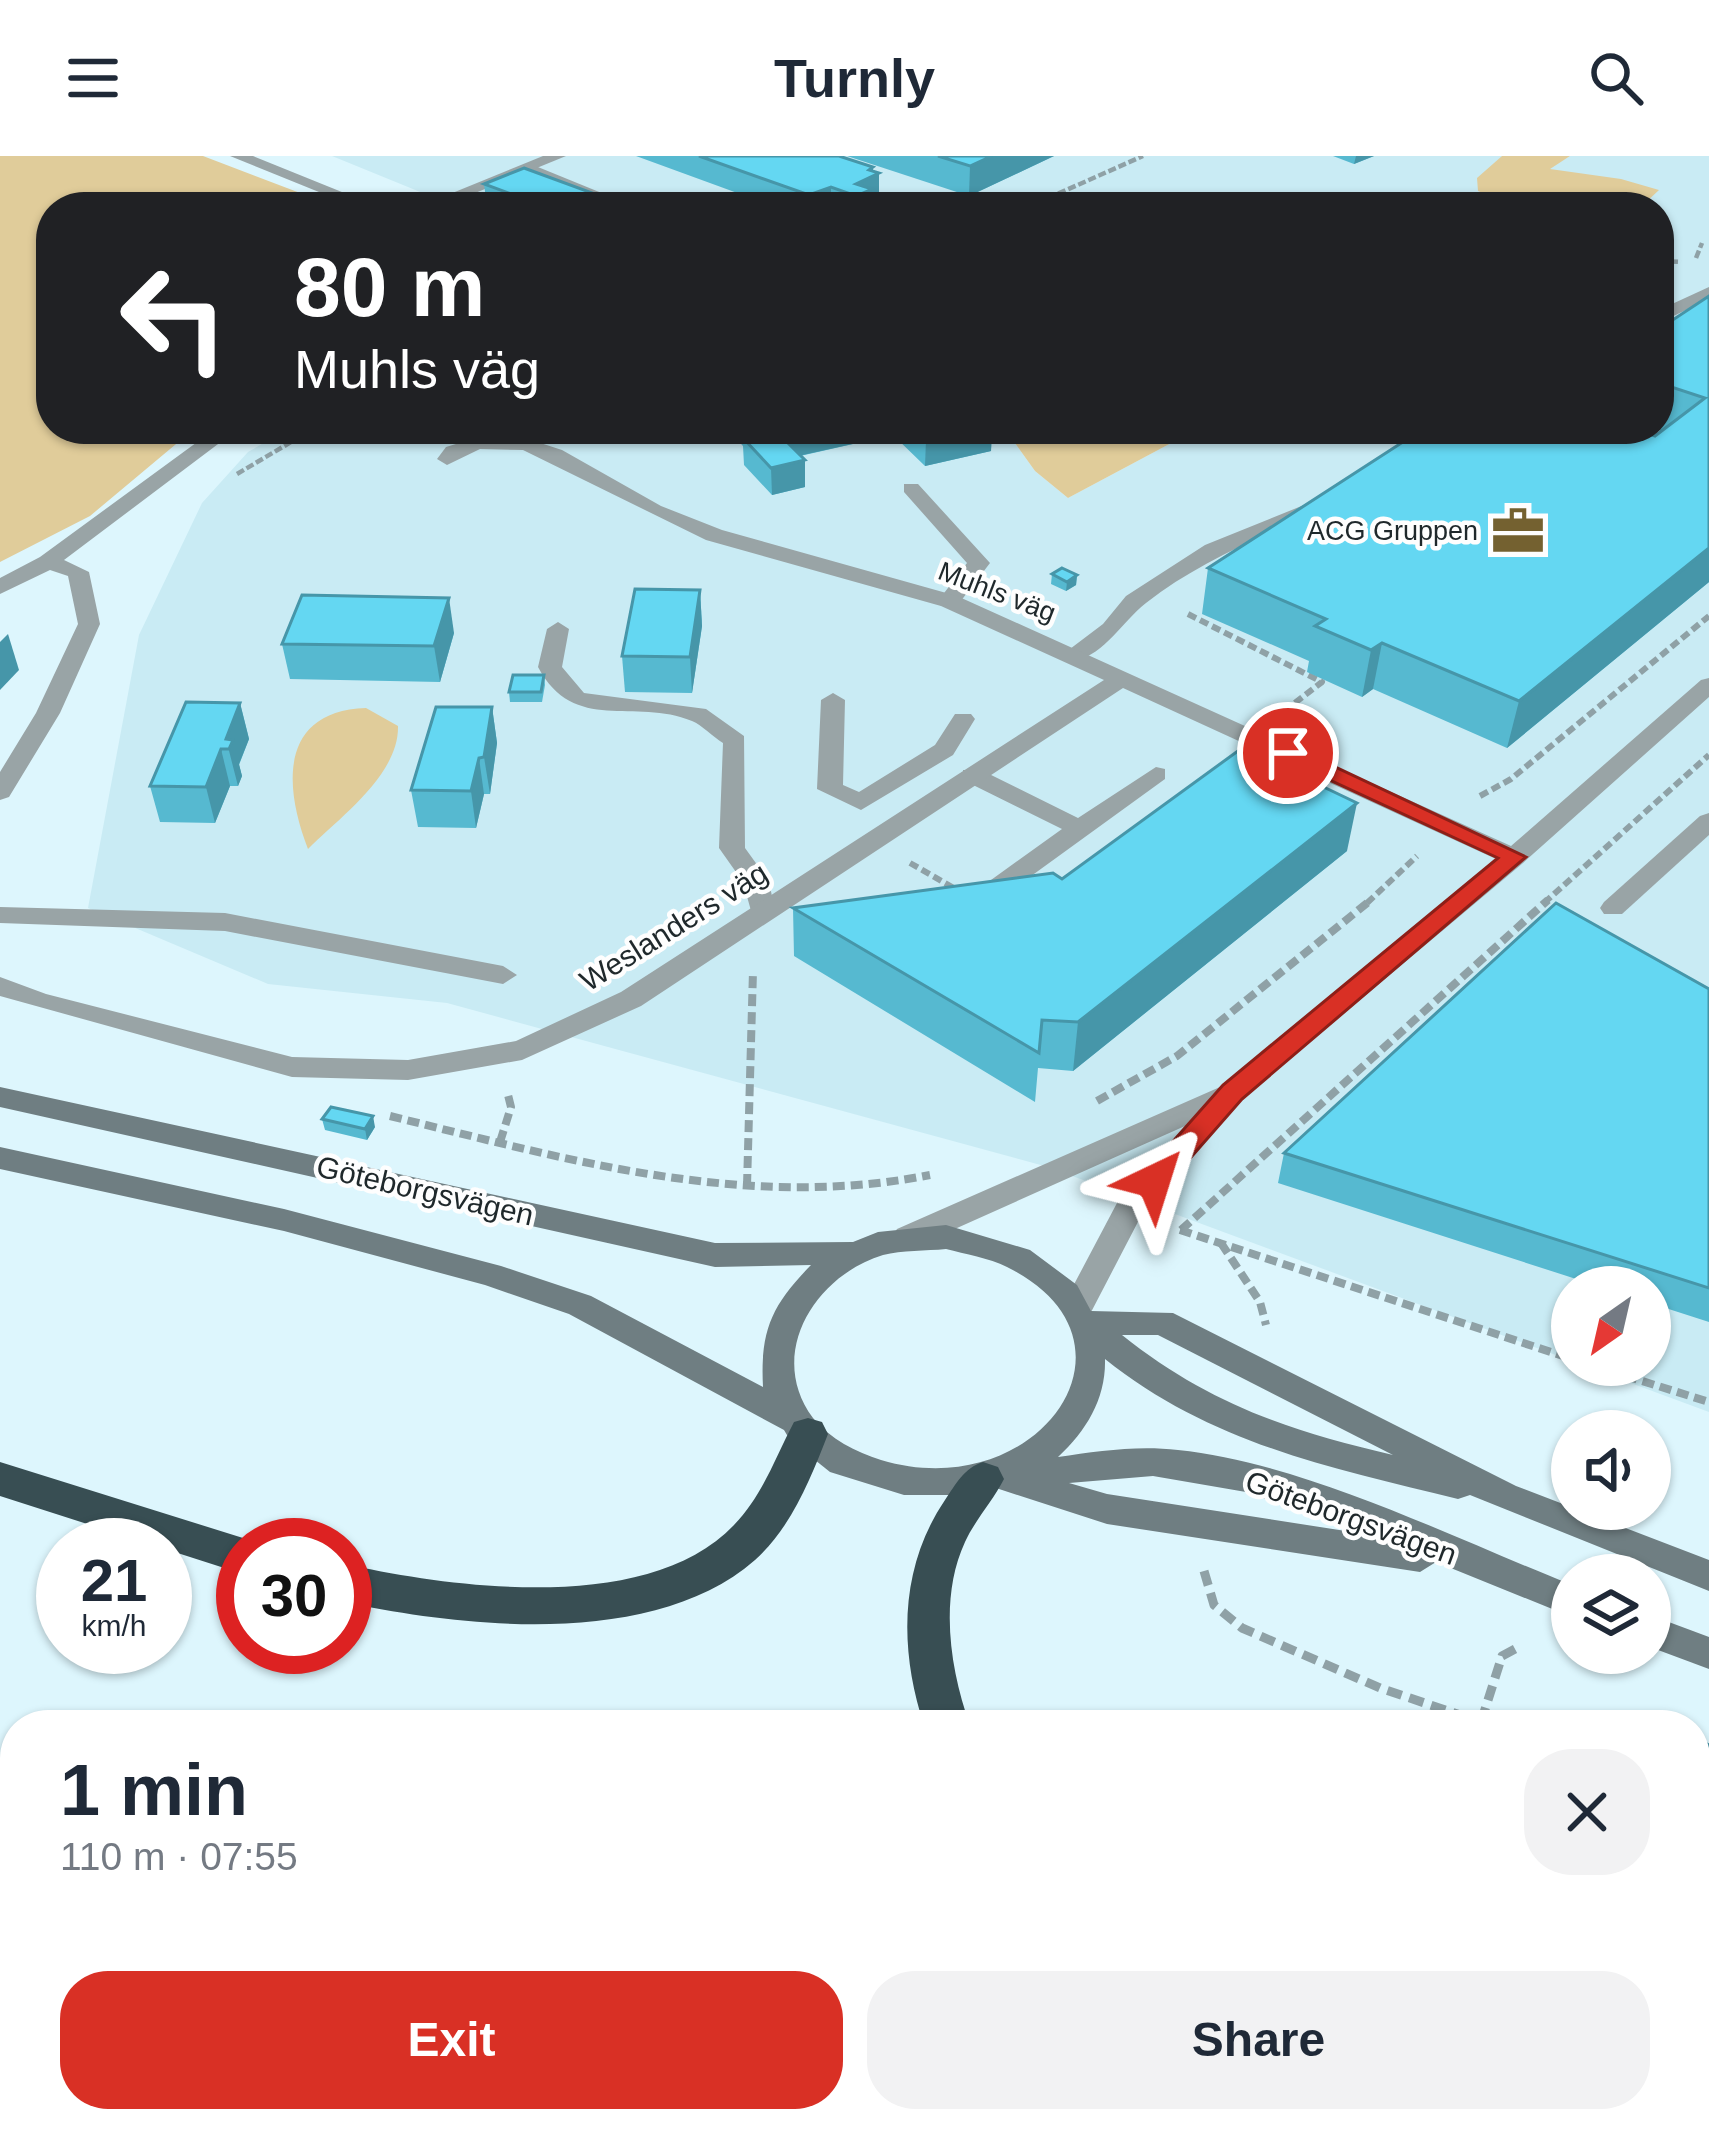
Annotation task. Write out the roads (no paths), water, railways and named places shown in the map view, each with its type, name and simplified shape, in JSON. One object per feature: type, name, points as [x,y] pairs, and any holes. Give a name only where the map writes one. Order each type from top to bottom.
[{"type":"highway","points":[[372,1590],[490,1603],[597,1600],[668,1588],[700,1575],[737,1551],[791,1478],[804,1428]]},
{"type":"highway","points":[[941,1710],[928,1646],[941,1547],[995,1478]]},
{"type":"highway","points":[[0,1479],[216,1547]]},
{"type":"main road","name":"Göteborgsvägen","points":[[0,1097],[696,1252],[776,1256],[854,1251],[908,1237],[965,1239],[1019,1257],[1050,1276],[1081,1317],[1164,1388],[1294,1446],[1504,1496]]},
{"type":"main road","name":"Göteborgsvägen","points":[[0,1158],[284,1220],[490,1274],[580,1305],[804,1428],[849,1463],[900,1480],[995,1478],[1097,1464],[1199,1466],[1258,1482],[1551,1593]]},
{"type":"main road","name":"Göteborgsvägen","points":[[804,1428],[781,1390],[775,1366],[782,1320],[809,1280],[854,1251]]},
{"type":"main road","name":"Göteborgsvägen","points":[[995,1478],[1038,1455],[1071,1426],[1093,1376],[1081,1317]]},
{"type":"main road","name":"Göteborgsvägen","points":[[1081,1317],[1162,1322],[1504,1496],[1709,1576]]},
{"type":"main road","name":"Göteborgsvägen","points":[[995,1478],[1107,1509],[1480,1565]]},
{"type":"main road","points":[[1671,1639],[1709,1653]]},
{"type":"street","points":[[238,156],[332,192]]},
{"type":"street","points":[[465,192],[558,156]]},
{"type":"street","points":[[527,168],[589,192]]},
{"type":"street","points":[[1674,310],[1709,292]]},
{"type":"street","points":[[0,587],[48,562],[208,444]]},
{"type":"street","name":"Muhls väg","points":[[447,459],[465,446],[525,444],[555,454],[654,510],[713,535],[949,602],[1124,677],[1514,857]]},
{"type":"street","points":[[911,488],[979,563],[949,602]]},
{"type":"street","points":[[1074,655],[1151,591],[1213,550],[1324,500]]},
{"type":"street","points":[[0,792],[48,712],[89,624],[78,572],[48,562]]},
{"type":"street","points":[[558,629],[550,667],[559,684],[577,699],[698,714],[722,727],[735,741],[732,848],[756,881],[762,912]]},
{"type":"street","name":"Weslanders väg","points":[[0,986],[38,1001],[292,1067],[408,1070],[522,1050],[631,1000],[1124,677]]},
{"type":"street","points":[[1081,1317],[1128,1211],[1232,1092],[1514,857],[1709,685]]},
{"type":"street","points":[[832,700],[830,790],[861,802],[944,750],[963,719]]},
{"type":"street","points":[[944,750],[1078,828]]},
{"type":"street","points":[[1000,886],[1156,774]]},
{"type":"street","points":[[1613,908],[1709,821]]},
{"type":"street","points":[[0,915],[226,922],[503,975]]},
{"type":"street","points":[[908,1237],[1232,1092]]},
{"type":"place","name":"ACG Gruppen","points":[[1518,531]]}]
